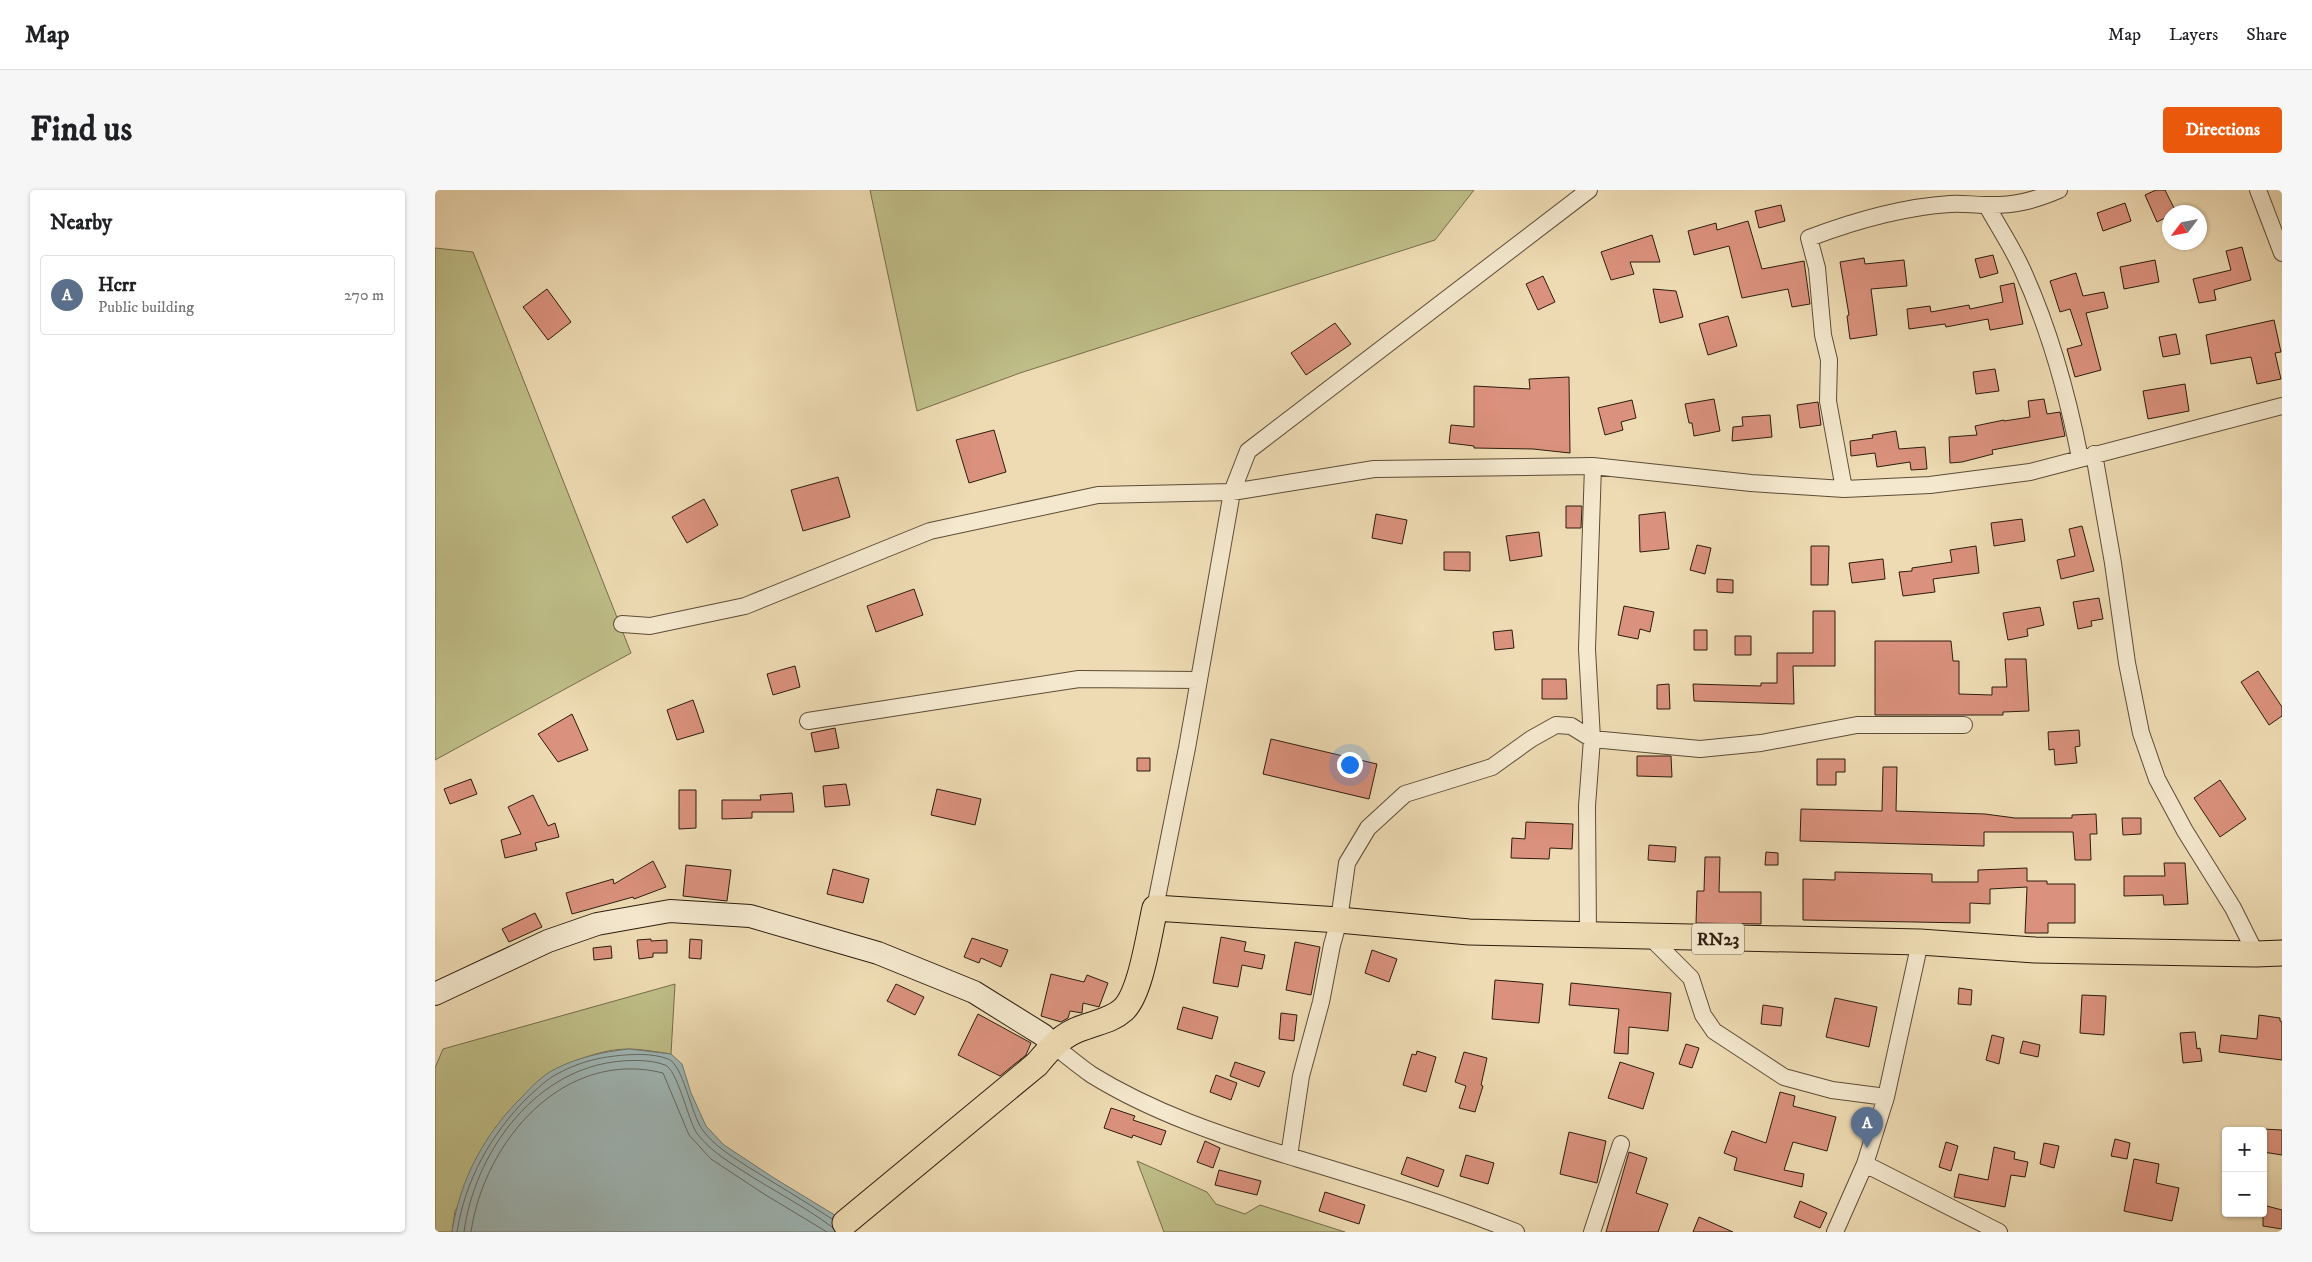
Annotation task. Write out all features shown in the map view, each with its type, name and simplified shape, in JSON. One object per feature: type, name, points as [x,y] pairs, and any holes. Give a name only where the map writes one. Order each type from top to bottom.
[{"type":"main road","name":"RN23","points":[[1155,908],[1339,920],[1469,932],[1588,933],[1651,938],[1920,942],[2035,950],[2282,953]]},
{"type":"main road","points":[[845,1223],[1037,1064],[1053,1045],[1069,1034],[1083,1027],[1102,1022],[1124,1009],[1135,993],[1155,908]]},
{"type":"main road","points":[[435,994],[548,941],[597,924],[670,912],[750,916],[879,954],[974,992],[1043,1035],[1053,1045]]},
{"type":"street","points":[[1155,908],[1199,680],[1232,492],[1248,451],[1589,190]]},
{"type":"street","points":[[1844,489],[1828,401],[1829,360],[1823,335],[1817,268],[1809,238],[1838,227],[1902,210],[1952,204],[1987,206],[2033,202],[2059,190]]},
{"type":"street","points":[[2257,190],[2282,253]]},
{"type":"street","points":[[1987,206],[2022,268],[2049,335],[2087,456],[2113,563],[2127,663],[2141,733],[2157,779],[2185,831],[2233,908],[2256,954]]},
{"type":"street","points":[[622,624],[650,626],[745,606],[930,530],[1098,495],[1232,492],[1374,469],[1593,466],[1751,483],[1844,489],[1939,484],[2030,472],[2282,406]]},
{"type":"street","points":[[1588,933],[1587,806],[1592,739],[1587,649],[1593,466]]},
{"type":"street","points":[[807,721],[1079,679],[1199,680]]},
{"type":"street","points":[[1289,1156],[1301,1076],[1321,1002],[1339,920],[1347,863],[1368,828],[1405,794],[1492,767],[1531,739],[1556,725],[1571,726],[1592,739],[1700,749],[1761,743],[1857,725],[1965,725]]},
{"type":"street","points":[[1651,938],[1691,978],[1703,1015],[1713,1031],[1784,1077],[1832,1090],[1886,1097]]},
{"type":"street","points":[[1835,1232],[1865,1164],[1886,1097],[1920,942]]},
{"type":"street","points":[[1053,1045],[1091,1074],[1117,1089],[1169,1113],[1244,1143],[1475,1215],[1516,1232]]},
{"type":"street","points":[[1592,1232],[1621,1144]]},
{"type":"street","points":[[1865,1164],[1999,1232]]},
{"type":"shaded area","points":[[870,190],[1474,190],[1435,240],[1020,373],[917,411]]},
{"type":"shaded area","points":[[435,248],[473,252],[631,653],[435,760]]},
{"type":"shaded area","points":[[675,984],[671,1054],[618,1049],[590,1056],[554,1070],[455,1211],[452,1232],[435,1232],[435,1068],[443,1049]]},
{"type":"shaded area","points":[[1137,1161],[1207,1192],[1216,1204],[1245,1214],[1260,1205],[1345,1232],[1164,1232]]},
{"type":"water","points":[[629,1049],[671,1054],[682,1064],[691,1093],[706,1126],[724,1145],[838,1217],[854,1232],[452,1232],[461,1194],[476,1158],[497,1125],[530,1088],[546,1074],[573,1061]]},
{"type":"building","points":[[2156,190],[2165,190],[2172,205],[2162,205],[2162,220],[2157,222],[2145,195]]},
{"type":"building","points":[[2125,203],[2131,221],[2103,231],[2097,213]]},
{"type":"building","points":[[1781,205],[1785,221],[1759,228],[1755,211]]},
{"type":"building","points":[[1748,221],[1762,269],[1804,261],[1810,304],[1792,307],[1788,289],[1742,298],[1729,246],[1694,255],[1688,231],[1716,223],[1717,230]]},
{"type":"building","points":[[1652,235],[1660,262],[1630,262],[1634,274],[1611,280],[1601,252]]},
{"type":"building","points":[[2242,247],[2251,280],[2214,290],[2216,300],[2199,303],[2193,279],[2231,270],[2226,251]]},
{"type":"building","points":[[1993,255],[1998,273],[1980,278],[1975,259]]},
{"type":"building","points":[[1864,258],[1865,264],[1904,260],[1907,286],[1871,289],[1877,335],[1850,339],[1847,316],[1849,315],[1840,262]]},
{"type":"building","points":[[2155,260],[2159,282],[2124,289],[2120,267]]},
{"type":"building","points":[[2076,273],[2083,296],[2104,292],[2108,308],[2086,313],[2101,370],[2075,377],[2067,349],[2082,345],[2070,309],[2060,312],[2050,281]]},
{"type":"building","points":[[1543,276],[1555,302],[1538,310],[1526,284]]},
{"type":"building","points":[[2014,283],[2023,324],[1990,330],[1988,319],[1946,327],[1945,324],[1909,329],[1907,309],[1930,306],[1931,312],[1969,305],[1970,309],[2003,302],[2000,286]]},
{"type":"building","points":[[547,289],[571,322],[548,340],[523,307]]},
{"type":"building","points":[[1653,289],[1676,291],[1683,317],[1660,323]]},
{"type":"building","points":[[1728,316],[1737,346],[1708,355],[1699,324]]},
{"type":"building","points":[[2274,320],[2281,352],[2275,353],[2281,379],[2257,384],[2251,357],[2211,364],[2206,335]]},
{"type":"building","points":[[1335,323],[1351,344],[1306,375],[1291,353]]},
{"type":"building","points":[[2176,334],[2180,354],[2163,357],[2159,337]]},
{"type":"building","points":[[1995,369],[1999,391],[1976,394],[1973,372]]},
{"type":"building","points":[[1569,377],[1570,453],[1533,449],[1474,448],[1474,446],[1449,443],[1451,425],[1474,427],[1474,386],[1530,389],[1529,379]]},
{"type":"building","points":[[2185,384],[2189,411],[2148,419],[2143,391]]},
{"type":"building","points":[[1714,399],[1720,431],[1694,436],[1692,423],[1689,423],[1685,404]]},
{"type":"building","points":[[2044,399],[2047,414],[2060,412],[2065,436],[1992,450],[1993,454],[1950,463],[1949,437],[1977,435],[1975,426],[2030,417],[2028,401]]},
{"type":"building","points":[[1632,400],[1636,418],[1621,422],[1623,430],[1605,435],[1598,408]]},
{"type":"building","points":[[1818,402],[1821,425],[1800,428],[1797,405]]},
{"type":"building","points":[[1770,415],[1772,437],[1732,441],[1733,427],[1743,426],[1742,417]]},
{"type":"building","points":[[994,430],[1006,472],[969,483],[956,440]]},
{"type":"building","points":[[1896,431],[1899,449],[1925,447],[1927,469],[1911,470],[1910,462],[1877,467],[1875,453],[1851,456],[1850,441],[1873,438],[1872,435]]},
{"type":"building","points":[[838,477],[850,517],[803,531],[791,490]]},
{"type":"building","points":[[704,499],[718,525],[687,543],[672,517]]},
{"type":"building","points":[[1566,506],[1582,506],[1581,528],[1566,528]]},
{"type":"building","points":[[1665,512],[1669,549],[1640,552],[1639,515]]},
{"type":"building","points":[[1376,514],[1407,520],[1402,544],[1372,538]]},
{"type":"building","points":[[2022,519],[2025,541],[1994,546],[1991,523]]},
{"type":"building","points":[[2082,526],[2094,571],[2061,579],[2057,560],[2075,556],[2069,529]]},
{"type":"building","points":[[1539,532],[1542,556],[1510,561],[1506,536]]},
{"type":"building","points":[[1697,545],[1711,548],[1705,574],[1690,570]]},
{"type":"building","points":[[1811,546],[1829,546],[1828,585],[1811,585]]},
{"type":"building","points":[[1976,546],[1979,573],[1933,579],[1935,592],[1903,596],[1899,572],[1912,571],[1912,568],[1952,562],[1950,550]]},
{"type":"building","points":[[1444,552],[1470,552],[1470,571],[1444,570]]},
{"type":"building","points":[[1883,559],[1885,579],[1852,583],[1849,563]]},
{"type":"building","points":[[1717,579],[1733,580],[1733,593],[1717,592]]},
{"type":"building","points":[[914,589],[923,615],[876,632],[867,606]]},
{"type":"building","points":[[2099,598],[2103,619],[2091,621],[2092,626],[2078,629],[2073,602]]},
{"type":"building","points":[[1624,606],[1654,612],[1650,632],[1640,629],[1638,639],[1618,635]]},
{"type":"building","points":[[2040,607],[2044,625],[2027,629],[2028,636],[2008,640],[2003,613]]},
{"type":"building","points":[[1813,611],[1835,611],[1835,666],[1793,666],[1794,704],[1694,701],[1693,684],[1761,686],[1761,683],[1777,683],[1777,653],[1813,653]]},
{"type":"building","points":[[1512,630],[1514,648],[1495,650],[1493,632]]},
{"type":"building","points":[[1694,630],[1707,630],[1707,650],[1694,650]]},
{"type":"building","points":[[1735,636],[1751,636],[1751,655],[1735,655]]},
{"type":"building","points":[[1875,641],[1951,641],[1953,661],[1959,661],[1959,694],[1992,695],[1992,687],[2007,687],[2005,659],[2026,659],[2029,711],[2003,712],[2003,715],[1875,715]]},
{"type":"building","points":[[795,666],[800,687],[773,695],[767,674]]},
{"type":"building","points":[[2258,671],[2282,707],[2282,716],[2269,725],[2241,682]]},
{"type":"building","points":[[1542,679],[1566,679],[1567,699],[1542,699]]},
{"type":"building","points":[[1669,684],[1670,709],[1657,709],[1657,685]]},
{"type":"building","points":[[693,700],[704,732],[677,740],[667,710]]},
{"type":"building","points":[[572,714],[588,750],[558,762],[538,734]]},
{"type":"building","points":[[835,728],[839,748],[815,752],[811,733]]},
{"type":"building","points":[[2079,730],[2080,746],[2075,747],[2077,763],[2055,765],[2054,749],[2049,750],[2048,732]]},
{"type":"building","points":[[1271,739],[1377,764],[1369,799],[1263,774]]},
{"type":"building","points":[[1637,756],[1671,756],[1672,777],[1637,776]]},
{"type":"building","points":[[1137,758],[1150,758],[1150,771],[1137,771]]},
{"type":"building","points":[[1817,759],[1845,759],[1845,772],[1836,772],[1836,785],[1817,785]]},
{"type":"building","points":[[1883,767],[1897,767],[1896,811],[1985,814],[2015,818],[2072,818],[2072,815],[2096,814],[2097,834],[2090,834],[2091,860],[2075,860],[2073,832],[1984,832],[1984,846],[1800,841],[1801,809],[1882,811]]},
{"type":"building","points":[[471,779],[477,794],[450,804],[444,789]]},
{"type":"building","points":[[2220,780],[2246,819],[2220,837],[2194,798]]},
{"type":"building","points":[[846,784],[850,805],[825,807],[823,786]]},
{"type":"building","points":[[937,789],[981,799],[975,825],[931,815]]},
{"type":"building","points":[[679,790],[696,790],[696,828],[679,829]]},
{"type":"building","points":[[792,793],[794,812],[752,812],[752,818],[722,819],[722,800],[761,800],[760,795]]},
{"type":"building","points":[[533,795],[548,826],[555,823],[559,837],[535,843],[537,850],[505,858],[501,840],[521,834],[508,807]]},
{"type":"building","points":[[2122,818],[2141,818],[2141,834],[2123,835]]},
{"type":"building","points":[[1526,822],[1573,824],[1572,849],[1550,848],[1549,859],[1511,858],[1512,838],[1525,839]]},
{"type":"building","points":[[1649,845],[1676,847],[1675,862],[1648,860]]},
{"type":"building","points":[[1766,852],[1778,853],[1778,865],[1765,865]]},
{"type":"building","points":[[1705,857],[1720,857],[1719,892],[1761,892],[1761,924],[1696,923],[1697,891],[1704,891]]},
{"type":"building","points":[[653,861],[666,887],[634,899],[633,897],[572,914],[566,893],[613,879],[614,884]]},
{"type":"building","points":[[2164,863],[2185,863],[2188,904],[2164,905],[2163,895],[2124,896],[2124,876],[2165,876]]},
{"type":"building","points":[[686,865],[731,870],[727,901],[683,896]]},
{"type":"building","points":[[2027,868],[2027,881],[2047,881],[2047,884],[2075,884],[2075,923],[2048,923],[2048,933],[2025,933],[2027,887],[1990,889],[1990,904],[1970,903],[1970,923],[1803,920],[1803,879],[1835,880],[1835,872],[1932,874],[1932,882],[1978,882],[1978,870]]},
{"type":"building","points":[[833,869],[869,879],[863,903],[827,894]]},
{"type":"building","points":[[535,913],[542,927],[509,942],[502,929]]},
{"type":"building","points":[[1221,937],[1246,942],[1244,951],[1265,955],[1262,969],[1242,965],[1238,987],[1213,983]]},
{"type":"building","points":[[972,938],[1008,950],[1001,967],[981,958],[979,963],[964,957]]},
{"type":"building","points":[[651,939],[651,941],[667,940],[667,953],[653,953],[653,957],[639,959],[637,940]]},
{"type":"building","points":[[690,939],[702,940],[701,959],[689,958]]},
{"type":"building","points":[[1295,942],[1320,947],[1311,995],[1286,990]]},
{"type":"building","points":[[611,946],[612,958],[594,960],[593,948]]},
{"type":"building","points":[[1372,950],[1397,959],[1389,982],[1365,973]]},
{"type":"building","points":[[1051,974],[1084,982],[1087,975],[1108,983],[1099,1007],[1083,1003],[1082,1013],[1070,1011],[1068,1018],[1061,1022],[1041,1016]]},
{"type":"building","points":[[1495,980],[1543,984],[1539,1023],[1492,1019]]},
{"type":"building","points":[[1571,983],[1671,993],[1668,1031],[1629,1027],[1628,1054],[1614,1053],[1619,1009],[1569,1005]]},
{"type":"building","points":[[896,984],[924,997],[915,1015],[887,1001]]},
{"type":"building","points":[[1959,988],[1972,990],[1971,1005],[1958,1004]]},
{"type":"building","points":[[2082,995],[2106,996],[2104,1035],[2080,1033]]},
{"type":"building","points":[[1835,998],[1877,1007],[1869,1047],[1826,1037]]},
{"type":"building","points":[[1763,1005],[1783,1008],[1781,1026],[1761,1024]]},
{"type":"building","points":[[1183,1007],[1218,1017],[1212,1039],[1177,1029]]},
{"type":"building","points":[[1281,1013],[1297,1015],[1294,1041],[1279,1039]]},
{"type":"building","points":[[978,1014],[1031,1043],[1026,1055],[1000,1076],[958,1055]]},
{"type":"building","points":[[2259,1015],[2280,1018],[2282,1022],[2282,1060],[2219,1052],[2221,1035],[2257,1039]]},
{"type":"building","points":[[2195,1032],[2197,1049],[2200,1048],[2202,1061],[2183,1063],[2180,1033]]},
{"type":"building","points":[[1992,1035],[2004,1038],[1999,1064],[1986,1060]]},
{"type":"building","points":[[2023,1041],[2040,1045],[2038,1057],[2020,1053]]},
{"type":"building","points":[[1686,1044],[1699,1048],[1692,1068],[1679,1064]]},
{"type":"building","points":[[1417,1051],[1436,1057],[1426,1092],[1403,1085],[1412,1054],[1416,1055]]},
{"type":"building","points":[[1464,1052],[1487,1058],[1481,1085],[1483,1086],[1475,1112],[1459,1108],[1466,1086],[1455,1082]]},
{"type":"building","points":[[1235,1062],[1265,1072],[1259,1087],[1230,1076]]},
{"type":"building","points":[[1620,1062],[1654,1073],[1643,1109],[1608,1098]]},
{"type":"building","points":[[1216,1075],[1237,1083],[1231,1100],[1210,1092]]},
{"type":"building","points":[[1780,1092],[1795,1096],[1793,1106],[1836,1117],[1827,1151],[1793,1142],[1784,1170],[1804,1174],[1802,1187],[1734,1170],[1737,1158],[1724,1153],[1732,1131],[1766,1143]]},
{"type":"building","points":[[1111,1108],[1135,1116],[1133,1120],[1166,1131],[1161,1145],[1133,1135],[1132,1138],[1104,1128]]},
{"type":"building","points":[[2267,1129],[2282,1130],[2282,1155],[2267,1153]]},
{"type":"building","points":[[1569,1132],[1606,1141],[1597,1183],[1560,1174]]},
{"type":"building","points":[[2115,1139],[2130,1143],[2127,1159],[2111,1156]]},
{"type":"building","points":[[1205,1141],[1220,1148],[1213,1168],[1197,1162]]},
{"type":"building","points":[[1946,1142],[1958,1146],[1951,1171],[1939,1167]]},
{"type":"building","points":[[2044,1143],[2059,1146],[2054,1168],[2040,1164]]},
{"type":"building","points":[[1994,1147],[2015,1152],[2014,1159],[2028,1162],[2025,1177],[2011,1175],[2005,1207],[1954,1197],[1959,1174],[1988,1180]]},
{"type":"building","points":[[1629,1152],[1647,1158],[1636,1193],[1668,1204],[1658,1232],[1606,1232]]},
{"type":"building","points":[[1466,1155],[1494,1163],[1488,1184],[1460,1176]]},
{"type":"building","points":[[1407,1157],[1444,1170],[1438,1187],[1401,1174]]},
{"type":"building","points":[[2134,1159],[2159,1164],[2156,1183],[2179,1188],[2172,1221],[2124,1211]]},
{"type":"building","points":[[1219,1170],[1261,1181],[1257,1195],[1215,1185]]},
{"type":"building","points":[[1325,1192],[1365,1205],[1359,1224],[1319,1211]]},
{"type":"building","points":[[1800,1201],[1827,1213],[1820,1228],[1794,1217]]},
{"type":"building","points":[[2267,1206],[2282,1210],[2282,1229],[2263,1226],[2263,1217],[2267,1217]]},
{"type":"building","points":[[1699,1217],[1733,1232],[1693,1232]]},
{"type":"place","name":"Hcrr","points":[[1867,1148]]}]
